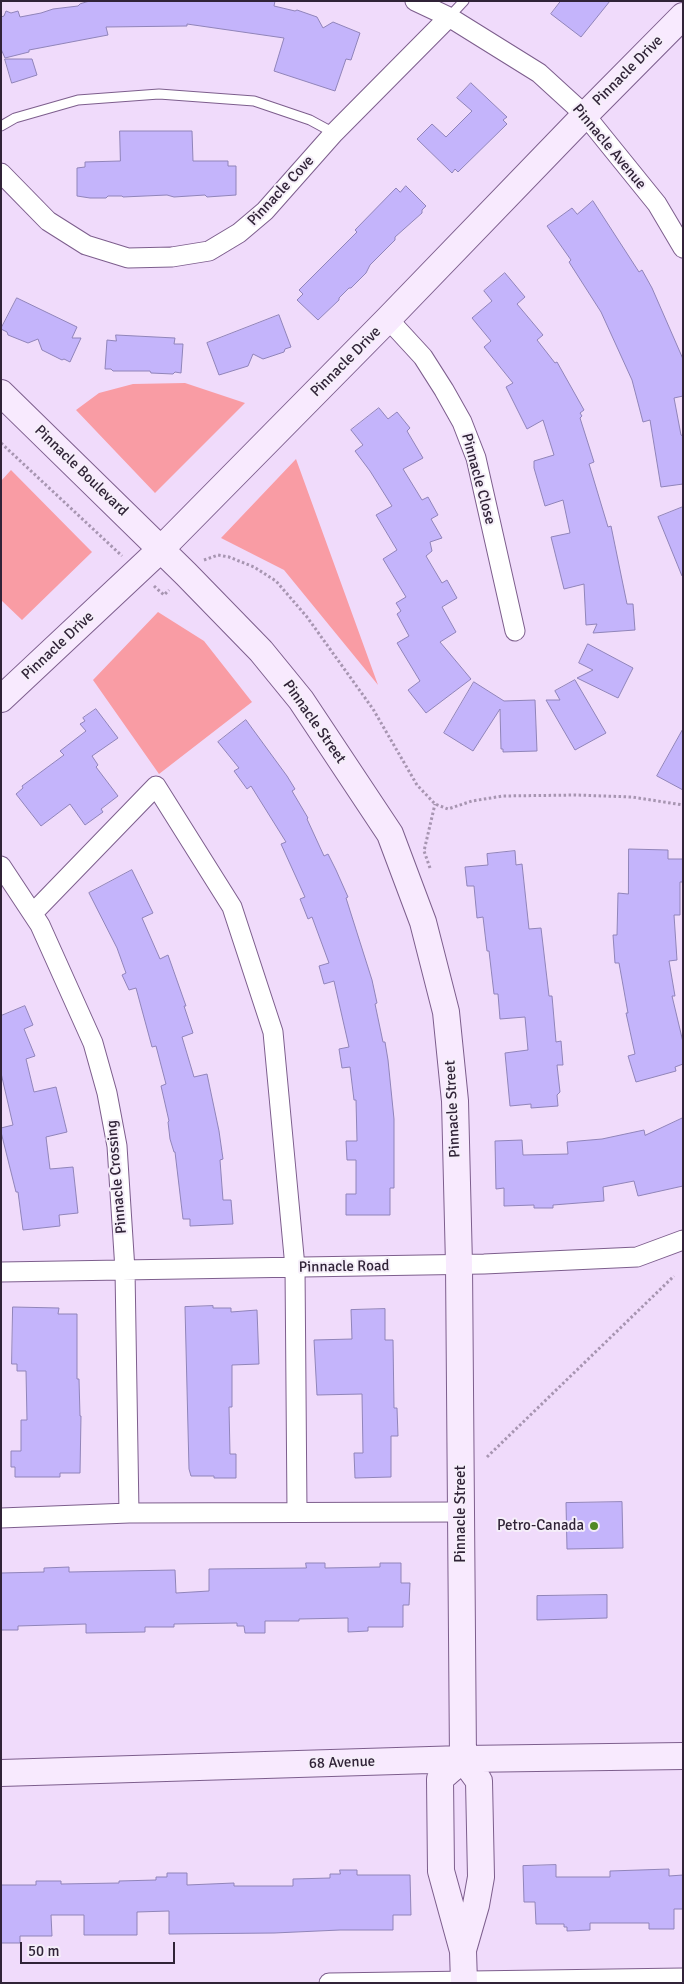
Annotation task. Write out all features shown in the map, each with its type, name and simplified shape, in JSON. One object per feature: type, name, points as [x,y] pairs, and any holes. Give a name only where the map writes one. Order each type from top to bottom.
[{"type":"street","name":"Pinnacle Avenue","points":[[415,1],[449,17],[540,73],[585,115],[657,204],[682,247]]},
{"type":"street","name":"Pinnacle Drive","points":[[1,699],[161,549],[683,16]]},
{"type":"street","name":"Pinnacle Cove","points":[[1,173],[48,221],[86,246],[128,258],[172,257],[208,251],[239,234],[265,210],[334,133],[449,17]]},
{"type":"street","name":"Pinnacle Close","points":[[388,319],[423,357],[462,422],[476,458],[515,631]]},
{"type":"street","name":"Pinnacle Boulevard","points":[[1,393],[161,549]]},
{"type":"street","name":"Pinnacle Street","points":[[161,549],[261,651],[302,700],[390,834],[423,922],[446,1012],[455,1101],[459,1265],[463,1759]]},
{"type":"street","points":[[33,913],[156,786],[232,907],[273,1032],[295,1267],[298,1512]]},
{"type":"street","name":"Pinnacle Crossing","points":[[1,866],[40,924],[93,1043],[107,1093],[117,1146],[125,1270],[129,1513]]},
{"type":"street","name":"Pinnacle Road","points":[[1,1272],[459,1265],[637,1256],[683,1240]]},
{"type":"street","points":[[1,1518],[129,1513],[462,1512]]},
{"type":"street","name":"68 Avenue","points":[[1,1773],[463,1759],[683,1756]]},
{"type":"street","points":[[463,1951],[476,1905],[480,1877],[479,1781],[463,1759],[440,1779],[440,1798],[441,1871],[463,1951],[464,1982]]},
{"type":"street","points":[[329,1983],[683,1978]]},
{"type":"lane","points":[[449,17],[464,1]]},
{"type":"lane","points":[[1,126],[15,118],[78,100],[159,94],[254,101],[310,120],[334,133]]},
{"type":"path","points":[[1,442],[164,595],[206,558],[218,555],[229,557],[254,567],[276,581],[306,617],[374,709],[417,785],[435,804],[448,809],[472,801],[503,796],[576,795],[632,797],[683,805]]},
{"type":"path","points":[[431,870],[424,852],[435,804]]},
{"type":"path","points":[[487,1457],[674,1276]]},
{"type":"shaded area","points":[[185,383],[245,403],[155,493],[76,410],[99,393],[133,384]]},
{"type":"shaded area","points":[[296,459],[378,685],[284,570],[221,538]]},
{"type":"shaded area","points":[[11,470],[92,552],[22,620],[1,600],[1,481]]},
{"type":"shaded area","points":[[158,612],[204,641],[252,702],[159,774],[93,680]]},
{"type":"building","points":[[90,1],[275,1],[274,6],[297,10],[317,17],[323,28],[333,22],[360,33],[351,60],[346,59],[335,91],[274,71],[284,38],[187,24],[187,26],[106,27],[108,35],[29,50],[29,52],[5,58],[1,49],[1,17],[4,16],[6,11],[11,13],[18,11],[20,17],[53,9],[78,6]]},
{"type":"building","points":[[561,1],[610,1],[581,37],[551,14]]},
{"type":"building","points":[[5,59],[32,59],[37,75],[12,83]]},
{"type":"building","points":[[471,83],[507,117],[503,120],[507,124],[458,172],[455,169],[452,173],[417,139],[432,124],[446,137],[472,111],[457,98]]},
{"type":"building","points":[[120,131],[192,131],[193,161],[228,161],[228,166],[236,166],[236,195],[207,197],[205,195],[174,197],[167,195],[108,196],[106,198],[77,196],[77,168],[85,167],[85,162],[120,161]]},
{"type":"building","points":[[406,186],[426,206],[422,213],[395,237],[395,240],[370,265],[366,273],[318,320],[297,300],[303,294],[299,290],[357,232],[355,230],[396,188],[400,192]]},
{"type":"building","points":[[593,201],[639,272],[642,270],[652,288],[683,359],[683,396],[674,398],[681,435],[683,436],[683,484],[661,487],[650,420],[643,422],[632,380],[601,312],[569,262],[571,260],[547,226],[572,208],[577,214]]},
{"type":"building","points":[[505,273],[525,297],[517,304],[543,335],[537,340],[555,363],[557,362],[584,410],[580,413],[582,416],[580,418],[594,462],[589,464],[608,527],[611,526],[627,604],[633,604],[635,630],[593,633],[597,624],[586,625],[584,584],[564,589],[551,537],[570,533],[563,500],[545,506],[534,468],[534,461],[554,455],[543,420],[527,429],[506,387],[513,383],[484,347],[491,341],[472,318],[492,301],[484,291]]},
{"type":"building","points":[[17,298],[77,327],[72,338],[81,338],[70,362],[42,350],[38,339],[28,343],[8,335],[7,332],[1,329]]},
{"type":"building","points":[[279,315],[291,347],[285,349],[284,352],[263,359],[253,354],[248,366],[219,375],[207,343]]},
{"type":"building","points":[[116,335],[175,338],[174,344],[183,344],[181,373],[113,371],[105,369],[107,340],[116,341]]},
{"type":"building","points":[[379,408],[388,419],[397,412],[410,428],[407,431],[423,458],[403,469],[422,500],[428,497],[438,515],[431,519],[442,538],[430,542],[432,551],[426,556],[442,583],[447,580],[457,598],[442,607],[456,632],[440,642],[471,679],[426,713],[408,690],[420,681],[397,643],[409,636],[397,614],[401,611],[396,603],[406,597],[383,559],[397,550],[376,515],[392,506],[355,451],[363,445],[351,430]]},
{"type":"building","points":[[683,507],[683,576],[682,576],[658,517]]},
{"type":"building","points":[[588,644],[633,668],[618,698],[577,678],[593,670],[579,663]]},
{"type":"building","points":[[575,680],[606,733],[575,750],[546,700],[560,700],[555,691]]},
{"type":"building","points":[[474,682],[504,701],[535,700],[537,751],[503,752],[503,749],[501,749],[500,709],[473,751],[444,733]]},
{"type":"building","points":[[96,709],[118,738],[92,756],[98,765],[96,767],[118,796],[101,809],[103,812],[85,825],[70,804],[41,826],[16,794],[23,788],[22,786],[64,755],[60,751],[86,731],[80,724],[85,721],[83,718]]},
{"type":"building","points":[[246,720],[295,789],[292,791],[308,818],[324,856],[328,854],[348,897],[346,898],[372,980],[377,1003],[375,1004],[388,1060],[394,1119],[394,1188],[390,1188],[390,1215],[346,1215],[346,1194],[356,1194],[356,1160],[347,1160],[346,1141],[357,1141],[356,1100],[354,1100],[350,1067],[342,1068],[339,1049],[349,1047],[334,981],[324,984],[319,966],[329,963],[312,917],[308,919],[300,899],[305,897],[281,844],[286,842],[251,786],[247,789],[234,771],[239,768],[218,742]]},
{"type":"building","points":[[683,729],[683,790],[657,776]]},
{"type":"building","points":[[629,849],[668,850],[668,859],[683,859],[683,882],[680,882],[680,915],[674,915],[677,960],[669,961],[675,996],[672,996],[683,1042],[683,1064],[675,1067],[676,1071],[636,1082],[628,1056],[635,1054],[626,1013],[628,1013],[619,963],[615,963],[613,935],[617,935],[618,893],[628,894]]},
{"type":"building","points":[[515,851],[516,865],[522,864],[529,929],[541,928],[549,996],[552,996],[556,1042],[561,1041],[563,1065],[557,1065],[560,1092],[557,1095],[558,1106],[531,1108],[531,1104],[510,1106],[505,1053],[528,1050],[525,1017],[500,1019],[498,994],[494,994],[483,917],[477,918],[474,886],[467,886],[465,867],[488,865],[487,854]]},
{"type":"building","points":[[132,870],[153,913],[142,918],[160,959],[168,955],[186,1006],[184,1006],[193,1033],[182,1037],[194,1077],[207,1074],[223,1159],[220,1160],[223,1200],[231,1200],[233,1224],[190,1226],[190,1219],[183,1219],[175,1152],[170,1139],[169,1121],[161,1086],[166,1084],[156,1046],[152,1047],[136,988],[129,990],[122,975],[126,973],[117,948],[89,893]]},
{"type":"building","points":[[25,1006],[33,1025],[24,1029],[35,1056],[26,1059],[34,1092],[56,1087],[67,1132],[46,1137],[50,1169],[73,1167],[78,1213],[59,1215],[60,1226],[23,1230],[18,1192],[16,1192],[1,1132],[1,1128],[13,1125],[1,1073],[1,1016]]},
{"type":"building","points":[[683,1118],[683,1186],[638,1196],[634,1181],[603,1187],[604,1201],[553,1205],[553,1208],[534,1208],[534,1205],[504,1206],[504,1188],[496,1189],[495,1141],[522,1140],[523,1155],[568,1154],[567,1142],[602,1139],[644,1130],[645,1135]]},
{"type":"building","points":[[213,1306],[213,1308],[231,1308],[231,1312],[257,1310],[259,1364],[232,1365],[232,1407],[229,1407],[230,1454],[236,1454],[236,1478],[191,1476],[189,1469],[185,1307]]},
{"type":"building","points":[[13,1307],[59,1308],[58,1314],[77,1314],[77,1379],[79,1379],[81,1416],[80,1473],[60,1473],[60,1477],[15,1477],[15,1467],[11,1467],[11,1451],[21,1451],[21,1420],[27,1420],[26,1371],[17,1371],[17,1364],[12,1364]]},
{"type":"building","points":[[385,1309],[385,1340],[393,1340],[394,1408],[397,1408],[398,1436],[391,1436],[391,1477],[355,1478],[354,1453],[363,1453],[362,1394],[317,1395],[314,1340],[352,1339],[351,1310]]},
{"type":"building","name":"Petro-Canada","points":[[622,1502],[623,1548],[567,1549],[566,1503]]},
{"type":"building","points":[[306,1563],[325,1563],[325,1568],[380,1567],[380,1563],[401,1563],[401,1583],[410,1583],[409,1605],[403,1605],[403,1627],[368,1627],[368,1631],[348,1632],[348,1618],[265,1621],[265,1633],[245,1633],[244,1626],[237,1626],[237,1623],[174,1624],[174,1627],[145,1627],[145,1632],[86,1633],[86,1624],[18,1626],[18,1630],[1,1630],[1,1573],[44,1572],[44,1568],[69,1567],[69,1572],[175,1570],[176,1593],[209,1591],[209,1569],[306,1568]]},
{"type":"building","points":[[607,1595],[607,1618],[537,1620],[537,1596]]},
{"type":"building","points":[[556,1865],[556,1877],[610,1877],[610,1871],[669,1869],[669,1876],[683,1875],[683,1909],[674,1909],[674,1929],[649,1929],[649,1923],[590,1923],[590,1930],[567,1931],[567,1927],[564,1927],[564,1924],[536,1924],[535,1902],[524,1902],[523,1866]]},
{"type":"building","points":[[340,1870],[357,1870],[357,1875],[410,1875],[411,1915],[393,1915],[393,1930],[169,1934],[169,1911],[137,1912],[137,1935],[84,1935],[84,1915],[51,1915],[52,1936],[20,1936],[20,1943],[1,1943],[1,1885],[36,1885],[36,1881],[61,1881],[61,1884],[119,1883],[119,1881],[156,1880],[156,1877],[167,1877],[167,1873],[187,1873],[187,1885],[234,1883],[234,1886],[293,1886],[293,1879],[330,1878],[330,1874],[340,1874]]},
{"type":"place","name":"Petro-Canada","points":[[594,1526]]}]
